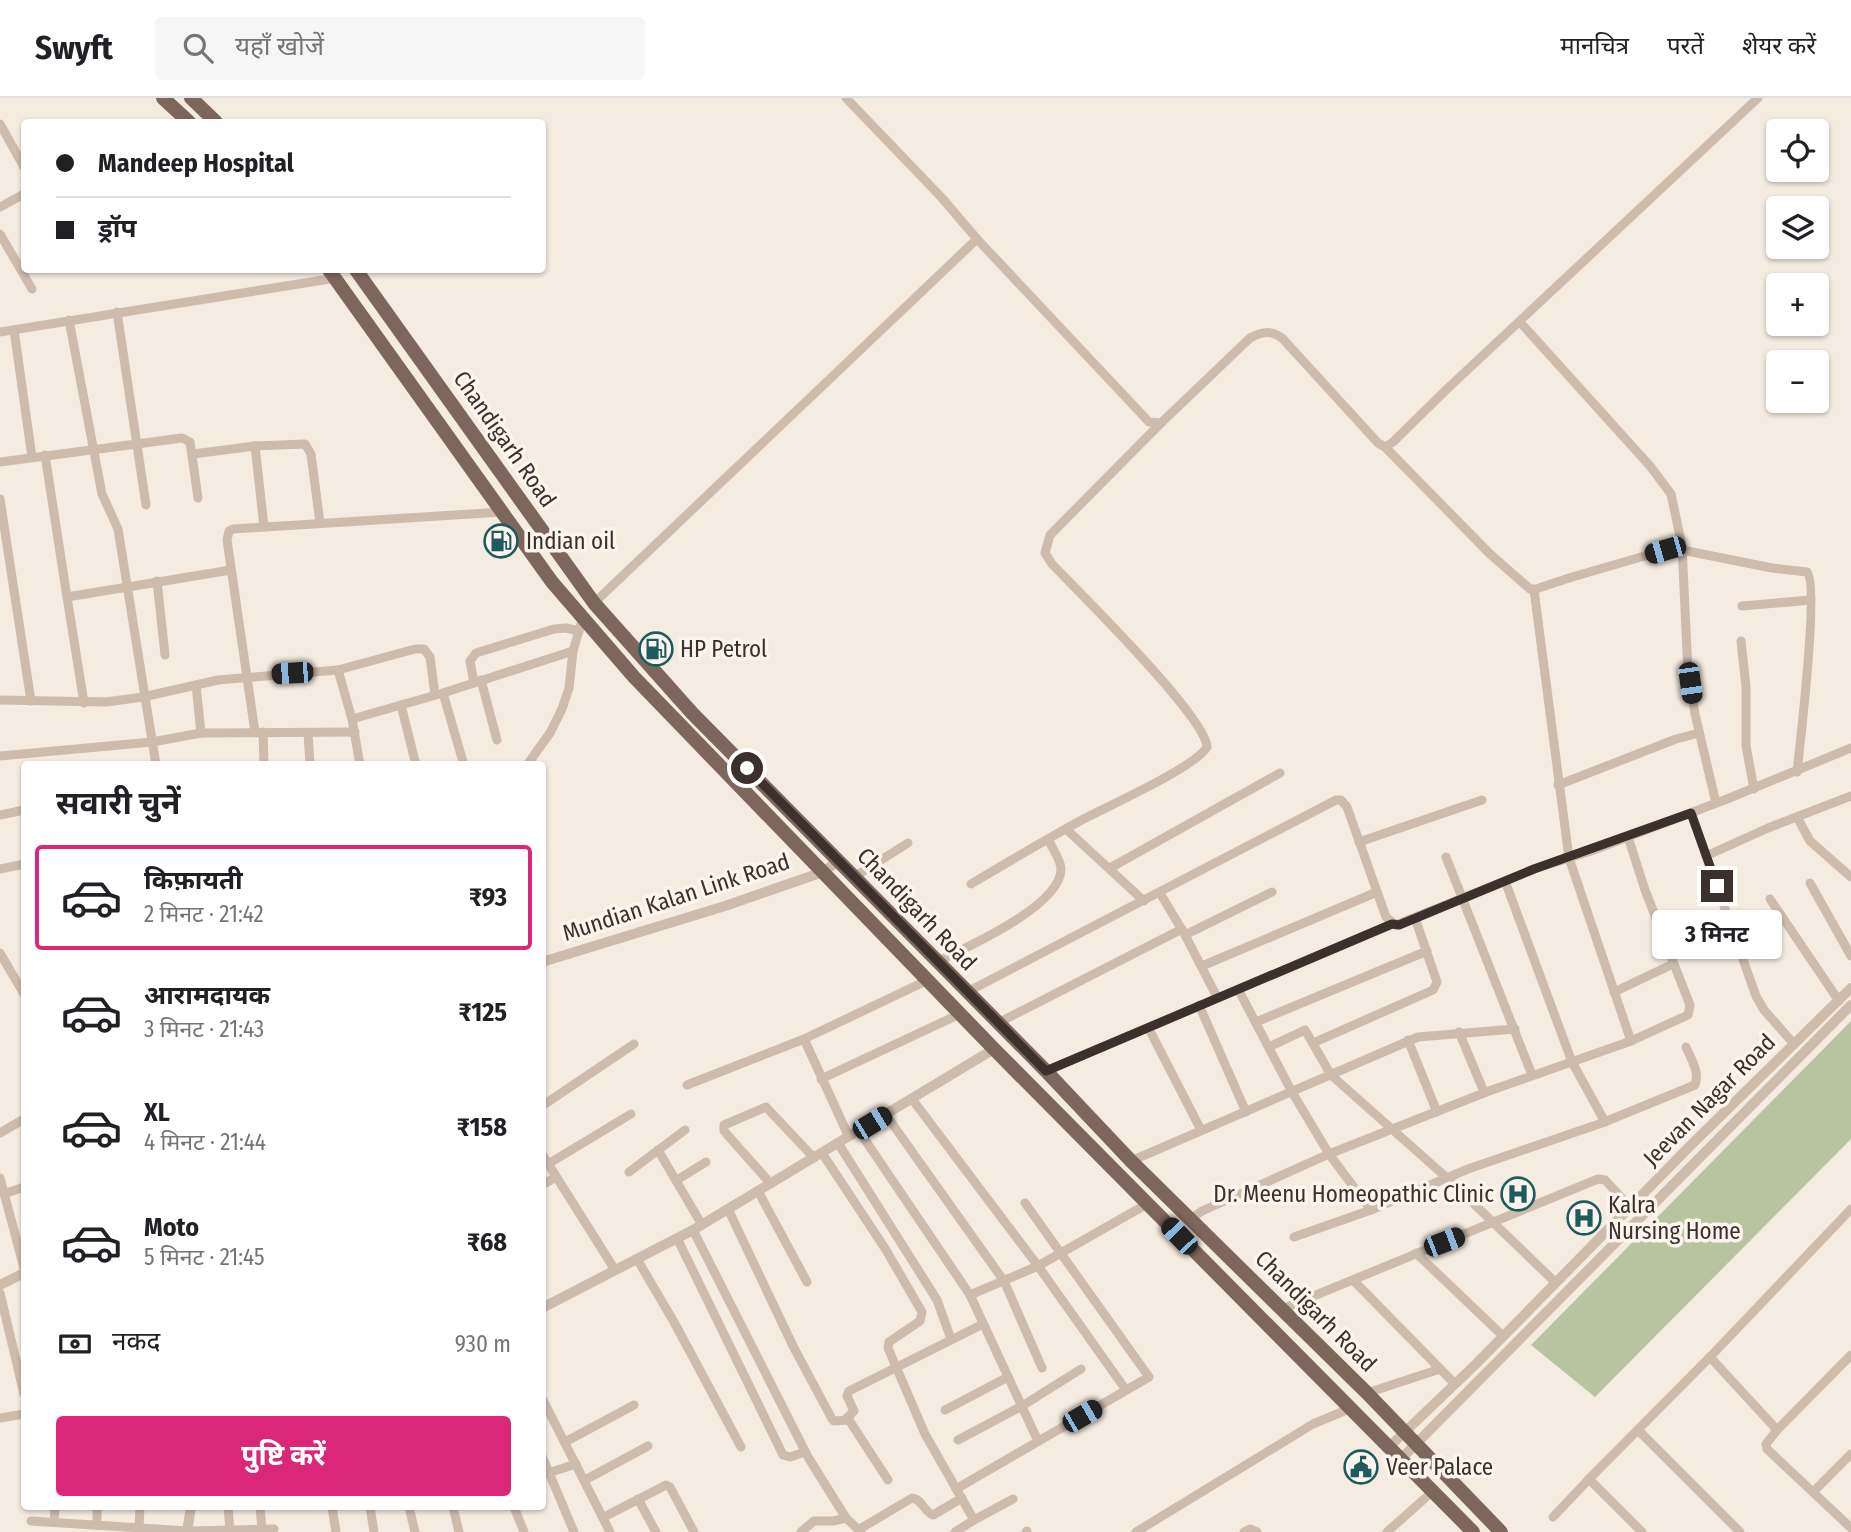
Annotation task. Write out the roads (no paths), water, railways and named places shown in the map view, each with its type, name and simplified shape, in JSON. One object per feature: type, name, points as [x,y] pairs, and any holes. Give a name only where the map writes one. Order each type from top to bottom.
[{"type":"main road","points":[[163,98],[186,119]]},
{"type":"main road","points":[[191,98],[213,119]]},
{"type":"main road","name":"Chandigarh Road","points":[[358,273],[594,603],[692,713],[1046,1071],[1131,1161],[1367,1393],[1501,1532]]},
{"type":"main road","name":"Chandigarh Road","points":[[332,274],[581,625],[994,1049],[1473,1532]]},
{"type":"street","points":[[846,98],[942,198],[1143,417],[1149,422],[1161,423]]},
{"type":"street","points":[[1385,447],[1758,98]]},
{"type":"street","points":[[0,124],[21,162]]},
{"type":"street","points":[[0,207],[21,196]]},
{"type":"street","points":[[0,233],[21,269]]},
{"type":"street","points":[[594,603],[977,239]]},
{"type":"street","points":[[24,273],[33,289]]},
{"type":"street","points":[[0,332],[332,274]]},
{"type":"street","points":[[117,312],[146,505]]},
{"type":"street","points":[[69,320],[103,498],[118,529],[155,761]]},
{"type":"street","points":[[1520,322],[1668,487],[1683,549],[1688,672],[1716,803]]},
{"type":"street","points":[[14,330],[32,457]]},
{"type":"street","points":[[971,884],[1066,829],[1176,771],[1204,752],[1207,747],[1202,731],[1166,685],[1052,564],[1045,553],[1050,535],[1161,423],[1250,338],[1259,333],[1276,333],[1283,339],[1378,443],[1490,554],[1525,586],[1534,590],[1665,550],[1683,549],[1772,568],[1807,572],[1811,578],[1811,600],[1797,772]]},
{"type":"street","points":[[0,462],[182,438],[190,442],[198,498]]},
{"type":"street","points":[[192,454],[254,446],[305,444],[309,448],[320,523]]},
{"type":"street","points":[[254,446],[264,527]]},
{"type":"street","points":[[45,455],[84,703]]},
{"type":"street","points":[[0,499],[31,701]]},
{"type":"street","points":[[263,761],[247,677],[227,540],[229,531],[502,512]]},
{"type":"street","points":[[67,597],[231,570]]},
{"type":"street","points":[[157,581],[165,655]]},
{"type":"street","points":[[1534,590],[1569,858],[1631,1041]]},
{"type":"street","points":[[1742,606],[1811,600]]},
{"type":"street","points":[[497,740],[470,661],[476,653],[554,629],[581,625],[573,651],[569,688],[562,709],[550,733],[530,761]]},
{"type":"street","points":[[1741,641],[1746,687],[1746,746],[1754,789]]},
{"type":"street","points":[[0,700],[84,703],[143,697],[247,677],[338,670],[415,649],[424,649],[430,657],[439,694],[463,761]]},
{"type":"street","points":[[352,719],[573,651]]},
{"type":"street","points":[[338,670],[352,719],[359,761]]},
{"type":"street","points":[[196,685],[201,733]]},
{"type":"street","points":[[401,705],[415,761]]},
{"type":"street","points":[[0,756],[152,742],[201,733],[355,732]]},
{"type":"street","points":[[308,733],[310,761]]},
{"type":"street","points":[[1558,785],[1675,739],[1699,733]]},
{"type":"street","points":[[1046,1071],[1392,924],[1399,925],[1463,897],[1754,789],[1851,748]]},
{"type":"street","points":[[1110,868],[1280,773]]},
{"type":"street","points":[[1706,856],[1851,796]]},
{"type":"street","points":[[967,992],[1336,800],[1340,800],[1346,807],[1386,917],[1392,924]]},
{"type":"street","points":[[1359,842],[1482,800]]},
{"type":"street","points":[[0,815],[21,811]]},
{"type":"street","points":[[1691,813],[1756,996],[1764,1010],[1794,1044]]},
{"type":"street","points":[[1797,817],[1810,841],[1851,877]]},
{"type":"street","points":[[1066,829],[1144,901]]},
{"type":"street","points":[[1191,1219],[1202,1211],[1329,1154],[1532,1075],[1631,1041],[1686,1017],[1690,1012],[1690,1005],[1628,836]]},
{"type":"street","points":[[937,962],[1018,919],[1051,892],[1059,878],[1061,866],[1048,839]]},
{"type":"street","points":[[854,877],[908,843]]},
{"type":"street","points":[[1446,857],[1532,1075]]},
{"type":"street","name":"Mundian Kalan Link Road","points":[[546,961],[725,906],[823,872],[838,861]]},
{"type":"street","points":[[0,869],[21,865]]},
{"type":"street","points":[[1505,881],[1572,1062],[1605,1122]]},
{"type":"street","points":[[1810,883],[1851,956]]},
{"type":"street","points":[[1202,966],[1377,891]]},
{"type":"street","points":[[998,1023],[1183,932],[1272,892]]},
{"type":"street","points":[[1160,893],[1217,997]]},
{"type":"street","points":[[1770,900],[1839,1000]]},
{"type":"street","points":[[1313,1043],[1433,990],[1437,982],[1415,918]]},
{"type":"street","points":[[1256,1022],[1427,951]]},
{"type":"street","points":[[0,953],[21,989]]},
{"type":"street","points":[[1614,992],[1673,964]]},
{"type":"street","points":[[687,1085],[804,1039],[928,980]]},
{"type":"street","name":"Jeevan Nagar Road","points":[[1388,1448],[1851,988]]},
{"type":"street","points":[[1238,989],[1329,1154],[1371,1210]]},
{"type":"street","points":[[1199,1005],[1246,1112]]},
{"type":"street","name":"Jeevan Nagar Road","points":[[1401,1459],[1851,1005]]},
{"type":"street","points":[[821,1079],[960,1014]]},
{"type":"street","points":[[1149,1029],[1201,1130]]},
{"type":"street","points":[[1131,1161],[1408,1040],[1423,1035],[1515,1029]]},
{"type":"street","points":[[1269,1047],[1303,1030],[1306,1031],[1332,1075],[1447,1178],[1556,1283]]},
{"type":"street","points":[[1459,1032],[1484,1093]]},
{"type":"street","points":[[804,1039],[821,1079],[854,1134],[970,1295],[1038,1441]]},
{"type":"street","points":[[1408,1040],[1437,1112]]},
{"type":"street","points":[[546,1103],[634,1044]]},
{"type":"street","points":[[1294,1237],[1371,1210],[1447,1178],[1605,1122],[1695,1085],[1696,1070],[1686,1047]]},
{"type":"street","points":[[546,1306],[697,1227],[994,1049]]},
{"type":"street","points":[[912,1099],[1038,1266],[1126,1390]]},
{"type":"street","points":[[771,1184],[724,1131],[724,1125],[762,1107],[767,1107],[818,1155],[886,1250],[922,1312],[920,1321],[888,1344],[925,1434],[974,1520]]},
{"type":"street","points":[[548,1164],[631,1114]]},
{"type":"street","points":[[886,1115],[1004,1282],[1042,1368]]},
{"type":"street","points":[[0,1133],[21,1121]]},
{"type":"street","points":[[629,1172],[685,1130]]},
{"type":"street","points":[[838,1143],[937,1300],[951,1339]]},
{"type":"street","points":[[658,1150],[677,1180],[805,1452],[846,1518],[859,1531],[912,1498],[933,1515],[961,1498]]},
{"type":"street","points":[[546,1161],[615,1270]]},
{"type":"street","points":[[677,1180],[706,1162]]},
{"type":"street","points":[[546,1183],[556,1177]]},
{"type":"street","points":[[0,1178],[3,1199],[21,1261]]},
{"type":"street","points":[[1282,1309],[1601,1178],[1631,1208]]},
{"type":"street","points":[[3,1199],[21,1189]]},
{"type":"street","points":[[758,1191],[807,1282]]},
{"type":"street","points":[[956,1489],[1148,1379],[1149,1375],[1025,1203]]},
{"type":"street","points":[[970,1295],[1038,1266],[1147,1204]]},
{"type":"street","points":[[728,1209],[793,1346],[832,1419],[836,1421],[846,1419],[855,1411],[847,1396],[848,1392],[983,1324]]},
{"type":"street","points":[[1553,1517],[1851,1209]]},
{"type":"street","points":[[677,1238],[783,1455],[790,1457],[805,1452]]},
{"type":"street","points":[[1416,1253],[1503,1336]]},
{"type":"street","points":[[636,1259],[674,1322],[741,1447]]},
{"type":"street","points":[[0,1285],[21,1273]]},
{"type":"street","points":[[1354,1281],[1455,1384]]},
{"type":"street","points":[[0,1293],[21,1381]]},
{"type":"street","points":[[1851,1355],[1767,1442],[1767,1449],[1851,1528]]},
{"type":"street","points":[[1710,1357],[1777,1430]]},
{"type":"street","points":[[958,1440],[1022,1406],[1081,1368]]},
{"type":"street","points":[[1367,1393],[1440,1369]]},
{"type":"street","points":[[945,1410],[1008,1377]]},
{"type":"street","points":[[565,1442],[634,1405]]},
{"type":"street","points":[[546,1406],[604,1517],[608,1531]]},
{"type":"street","points":[[1136,1532],[1313,1424],[1349,1409]]},
{"type":"street","points":[[0,1418],[21,1414]]},
{"type":"street","points":[[846,1419],[888,1480]]},
{"type":"street","points":[[1638,1430],[1740,1532]]},
{"type":"street","points":[[585,1480],[648,1446]]},
{"type":"street","points":[[1813,1492],[1851,1454]]},
{"type":"street","points":[[575,1532],[547,1474],[576,1464]]},
{"type":"street","points":[[1589,1479],[1642,1532]]},
{"type":"street","points":[[604,1517],[662,1485],[668,1486],[694,1532]]},
{"type":"street","points":[[1387,1532],[1433,1492]]},
{"type":"street","points":[[638,1499],[656,1532]]},
{"type":"street","points":[[955,1532],[1013,1499]]},
{"type":"street","points":[[54,1522],[55,1510]]},
{"type":"street","points":[[97,1510],[97,1525]]},
{"type":"street","points":[[139,1528],[140,1510]]},
{"type":"street","points":[[187,1531],[190,1510]]},
{"type":"street","points":[[228,1510],[230,1530]]},
{"type":"street","points":[[260,1510],[262,1529]]},
{"type":"street","points":[[332,1510],[336,1532]]},
{"type":"street","points":[[370,1510],[374,1532]]},
{"type":"street","points":[[410,1510],[415,1532]]},
{"type":"street","points":[[454,1510],[459,1532]]},
{"type":"street","points":[[515,1510],[524,1532]]},
{"type":"street","points":[[801,1532],[814,1521],[846,1518]]},
{"type":"street","points":[[31,1521],[187,1531],[274,1529]]},
{"type":"street","points":[[1244,1532],[1250,1529],[1257,1532]]},
{"type":"place","name":"Indian oil","points":[[501,541]]},
{"type":"place","name":"HP Petrol","points":[[656,649]]},
{"type":"place","name":"Dr. Meenu Homeopathic Clinic","points":[[1518,1194]]},
{"type":"place","name":"Kalra Nursing Home","points":[[1584,1218]]},
{"type":"place","name":"Veer Palace","points":[[1361,1467]]}]
